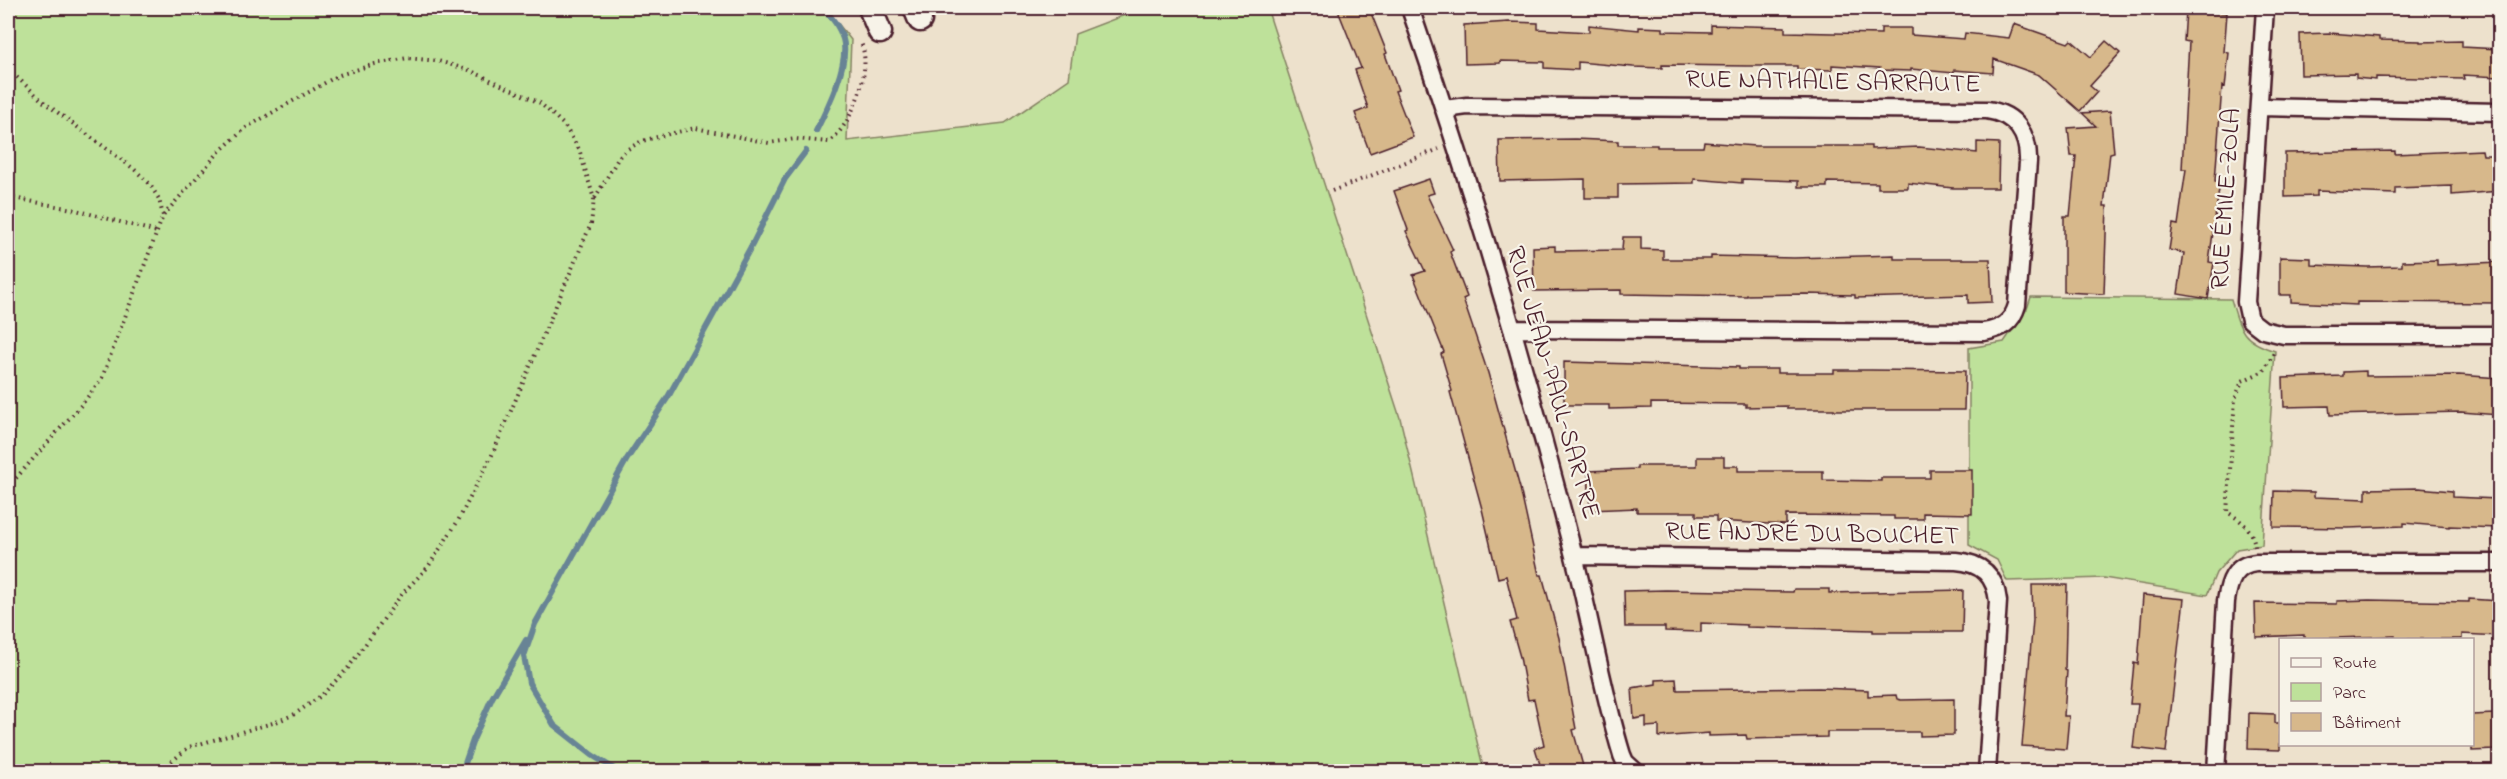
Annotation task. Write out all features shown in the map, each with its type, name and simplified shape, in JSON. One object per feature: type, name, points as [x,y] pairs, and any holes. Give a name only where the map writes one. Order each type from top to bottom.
[{"type":"street","points":[[870,8],[880,32]]},
{"type":"street","name":"RUE JEAN-PAUL-SARTRE","points":[[1410,8],[1456,142],[1512,328],[1574,556],[1619,747],[1625,762],[1636,771]]},
{"type":"street","name":"RUE ÉMILE-ZOLA","points":[[2265,8],[2247,312],[2250,320],[2263,330],[2284,335],[2499,335]]},
{"type":"street","name":"RUE NATHALIE SARRAUTE","points":[[1445,109],[1479,106],[1987,110],[1995,111],[2014,120],[2025,135],[2028,162],[2017,305],[2008,322],[2000,328],[1984,332],[1512,328]]},
{"type":"street","points":[[2259,107],[2499,111]]},
{"type":"street","name":"RUE ANDRÉ DU BOUCHET","points":[[1574,556],[1956,561],[1978,565],[1995,584],[1998,601],[1987,771]]},
{"type":"street","points":[[2216,771],[2227,593],[2232,576],[2238,570],[2256,563],[2499,563]]},
{"type":"path","points":[[159,771],[189,747],[276,722],[295,714],[322,695],[348,668],[402,594],[428,567],[458,521],[492,455],[591,224],[594,199],[618,157],[642,141],[695,128],[769,143],[795,139],[829,142],[843,128],[865,72],[865,53],[857,34]]},
{"type":"path","points":[[8,487],[83,403],[102,378],[163,216],[219,152],[247,127],[339,75],[375,64],[408,58],[438,61],[469,70],[540,103],[564,125],[579,149],[594,199]]},
{"type":"path","points":[[8,69],[45,103],[134,169],[149,183],[159,199],[163,216]]},
{"type":"path","points":[[1332,191],[1456,142]]},
{"type":"path","points":[[8,197],[72,209],[158,232]]},
{"type":"path","points":[[2256,563],[2254,540],[2245,523],[2227,512],[2235,399],[2242,381],[2264,371],[2284,335]]},
{"type":"green space","points":[[8,8],[826,8],[851,40],[847,141],[1005,123],[1069,79],[1075,34],[1143,8],[1267,8],[1400,418],[1484,771],[8,771]]},
{"type":"green space","points":[[2031,297],[2231,299],[2244,333],[2255,343],[2275,351],[2262,545],[2237,549],[2216,573],[2207,595],[2104,578],[2007,581],[1997,560],[1969,545],[1969,348],[2004,342],[2027,309]]},
{"type":"building","points":[[1337,8],[1369,8],[1387,53],[1385,54],[1398,90],[1395,91],[1413,137],[1370,153],[1355,113],[1368,108],[1355,70],[1361,68]]},
{"type":"building","points":[[2186,10],[2227,13],[2224,52],[2229,53],[2225,87],[2222,86],[2215,181],[2220,182],[2209,262],[2214,263],[2208,299],[2178,294],[2184,253],[2169,250],[2173,224],[2178,225],[2186,169],[2182,169],[2189,42],[2184,41]]},
{"type":"building","points":[[1538,23],[1538,29],[1589,32],[1589,25],[1639,30],[1639,27],[1663,28],[1663,31],[1711,32],[1711,25],[1785,27],[1785,32],[1881,34],[1881,28],[1911,28],[1911,35],[1964,39],[1965,33],[2009,38],[2014,24],[2068,43],[2071,40],[2091,57],[2106,41],[2120,53],[2090,86],[2097,92],[2080,111],[2039,75],[1994,59],[1993,73],[1954,70],[1954,73],[1911,69],[1911,71],[1880,70],[1880,68],[1832,65],[1832,70],[1797,69],[1797,66],[1662,65],[1662,68],[1578,62],[1578,70],[1544,68],[1544,62],[1500,61],[1500,63],[1465,64],[1464,25]]},
{"type":"building","points":[[2330,33],[2379,37],[2379,40],[2462,41],[2462,47],[2499,49],[2499,77],[2463,75],[2464,79],[2376,77],[2376,80],[2356,78],[2356,74],[2301,75],[2300,34]]},
{"type":"building","points":[[2110,111],[2114,152],[2110,153],[2104,206],[2107,206],[2104,294],[2064,292],[2064,216],[2070,216],[2076,156],[2071,156],[2068,128],[2096,126],[2082,113]]},
{"type":"building","points":[[1499,140],[1618,141],[1618,145],[1657,145],[1657,147],[1703,147],[1704,142],[1755,146],[1871,146],[1871,149],[1919,147],[1977,153],[1977,142],[1999,143],[1998,188],[1953,188],[1908,183],[1908,188],[1878,188],[1878,183],[1827,182],[1827,187],[1798,187],[1798,181],[1742,179],[1742,183],[1694,179],[1694,183],[1618,184],[1618,198],[1585,198],[1585,179],[1500,181]]},
{"type":"building","points":[[2482,150],[2483,155],[2499,155],[2499,191],[2452,195],[2452,186],[2395,188],[2395,194],[2317,191],[2317,196],[2285,197],[2285,153],[2395,151],[2395,154]]},
{"type":"building","points":[[1429,179],[1434,193],[1427,195],[1453,250],[1450,252],[1467,297],[1463,299],[1488,373],[1520,488],[1539,575],[1542,575],[1559,638],[1576,729],[1573,730],[1583,766],[1563,771],[1542,771],[1535,748],[1544,745],[1534,699],[1528,700],[1520,657],[1510,622],[1517,620],[1506,576],[1498,578],[1450,392],[1452,391],[1441,354],[1444,352],[1413,275],[1425,271],[1406,231],[1408,230],[1394,191]]},
{"type":"building","points":[[1623,237],[1641,237],[1641,249],[1663,250],[1663,259],[1711,259],[1711,256],[1794,258],[1894,255],[1894,259],[1990,259],[1992,302],[1968,303],[1968,295],[1855,298],[1855,295],[1747,296],[1621,294],[1621,290],[1534,291],[1533,247],[1555,246],[1555,251],[1622,250]]},
{"type":"building","points":[[2280,257],[2311,258],[2311,265],[2367,267],[2402,266],[2402,261],[2437,260],[2437,265],[2499,262],[2499,303],[2357,302],[2357,305],[2291,302],[2291,295],[2280,295]]},
{"type":"building","points":[[1564,362],[1739,367],[1739,369],[1777,369],[1777,373],[1834,373],[1834,370],[1965,371],[1964,410],[1787,409],[1787,406],[1746,407],[1746,404],[1651,403],[1651,408],[1609,409],[1609,405],[1564,405]]},
{"type":"building","points":[[2366,371],[2366,376],[2459,375],[2499,378],[2499,415],[2461,412],[2330,415],[2329,406],[2284,407],[2283,378],[2343,376],[2343,372]]},
{"type":"building","points":[[1697,457],[1724,457],[1724,466],[1738,466],[1738,471],[1823,471],[1823,480],[1881,481],[1881,478],[1930,478],[1930,470],[1972,470],[1972,514],[1923,513],[1923,519],[1894,519],[1894,516],[1786,515],[1786,525],[1716,521],[1716,516],[1696,516],[1696,512],[1637,512],[1637,508],[1590,510],[1588,471],[1637,469],[1637,466],[1697,466]]},
{"type":"building","points":[[2418,488],[2452,491],[2452,497],[2498,499],[2497,528],[2404,523],[2404,526],[2348,528],[2273,527],[2274,491],[2314,492],[2314,497],[2366,499],[2366,489]]},
{"type":"building","points":[[2032,585],[2067,585],[2065,670],[2067,671],[2064,716],[2069,716],[2066,749],[2022,746],[2033,620]]},
{"type":"building","points":[[1794,589],[1829,589],[1829,593],[1963,590],[1962,632],[1873,632],[1873,630],[1747,627],[1747,625],[1701,623],[1701,632],[1665,631],[1665,627],[1625,627],[1624,591],[1793,592]]},
{"type":"building","points":[[2143,595],[2184,599],[2166,752],[2133,748],[2138,704],[2130,704],[2134,663],[2138,664]]},
{"type":"building","points":[[2469,599],[2499,601],[2499,636],[2462,634],[2462,638],[2395,638],[2395,636],[2304,638],[2304,635],[2256,637],[2255,603],[2337,604],[2337,601],[2369,600],[2469,602]]},
{"type":"building","points":[[1676,679],[1677,690],[1819,688],[1868,690],[1868,696],[1896,695],[1897,699],[1901,700],[1954,699],[1954,735],[1920,736],[1920,732],[1827,732],[1827,737],[1747,739],[1746,735],[1709,736],[1709,733],[1659,737],[1659,726],[1646,727],[1646,717],[1634,719],[1632,688],[1656,684],[1656,680]]},
{"type":"building","points":[[2249,713],[2275,714],[2275,723],[2279,723],[2280,750],[2248,749]]},
{"type":"building","points":[[2494,714],[2494,750],[2472,751],[2474,715]]},
{"type":"waterway","points":[[816,131],[836,86],[844,49],[840,31],[823,8]]},
{"type":"waterway","points":[[619,772],[592,755],[554,725],[529,683],[524,656],[535,624],[627,459],[668,397],[753,243],[785,179],[806,151]]},
{"type":"waterway","points":[[462,772],[473,740],[492,698],[526,640]]}]
